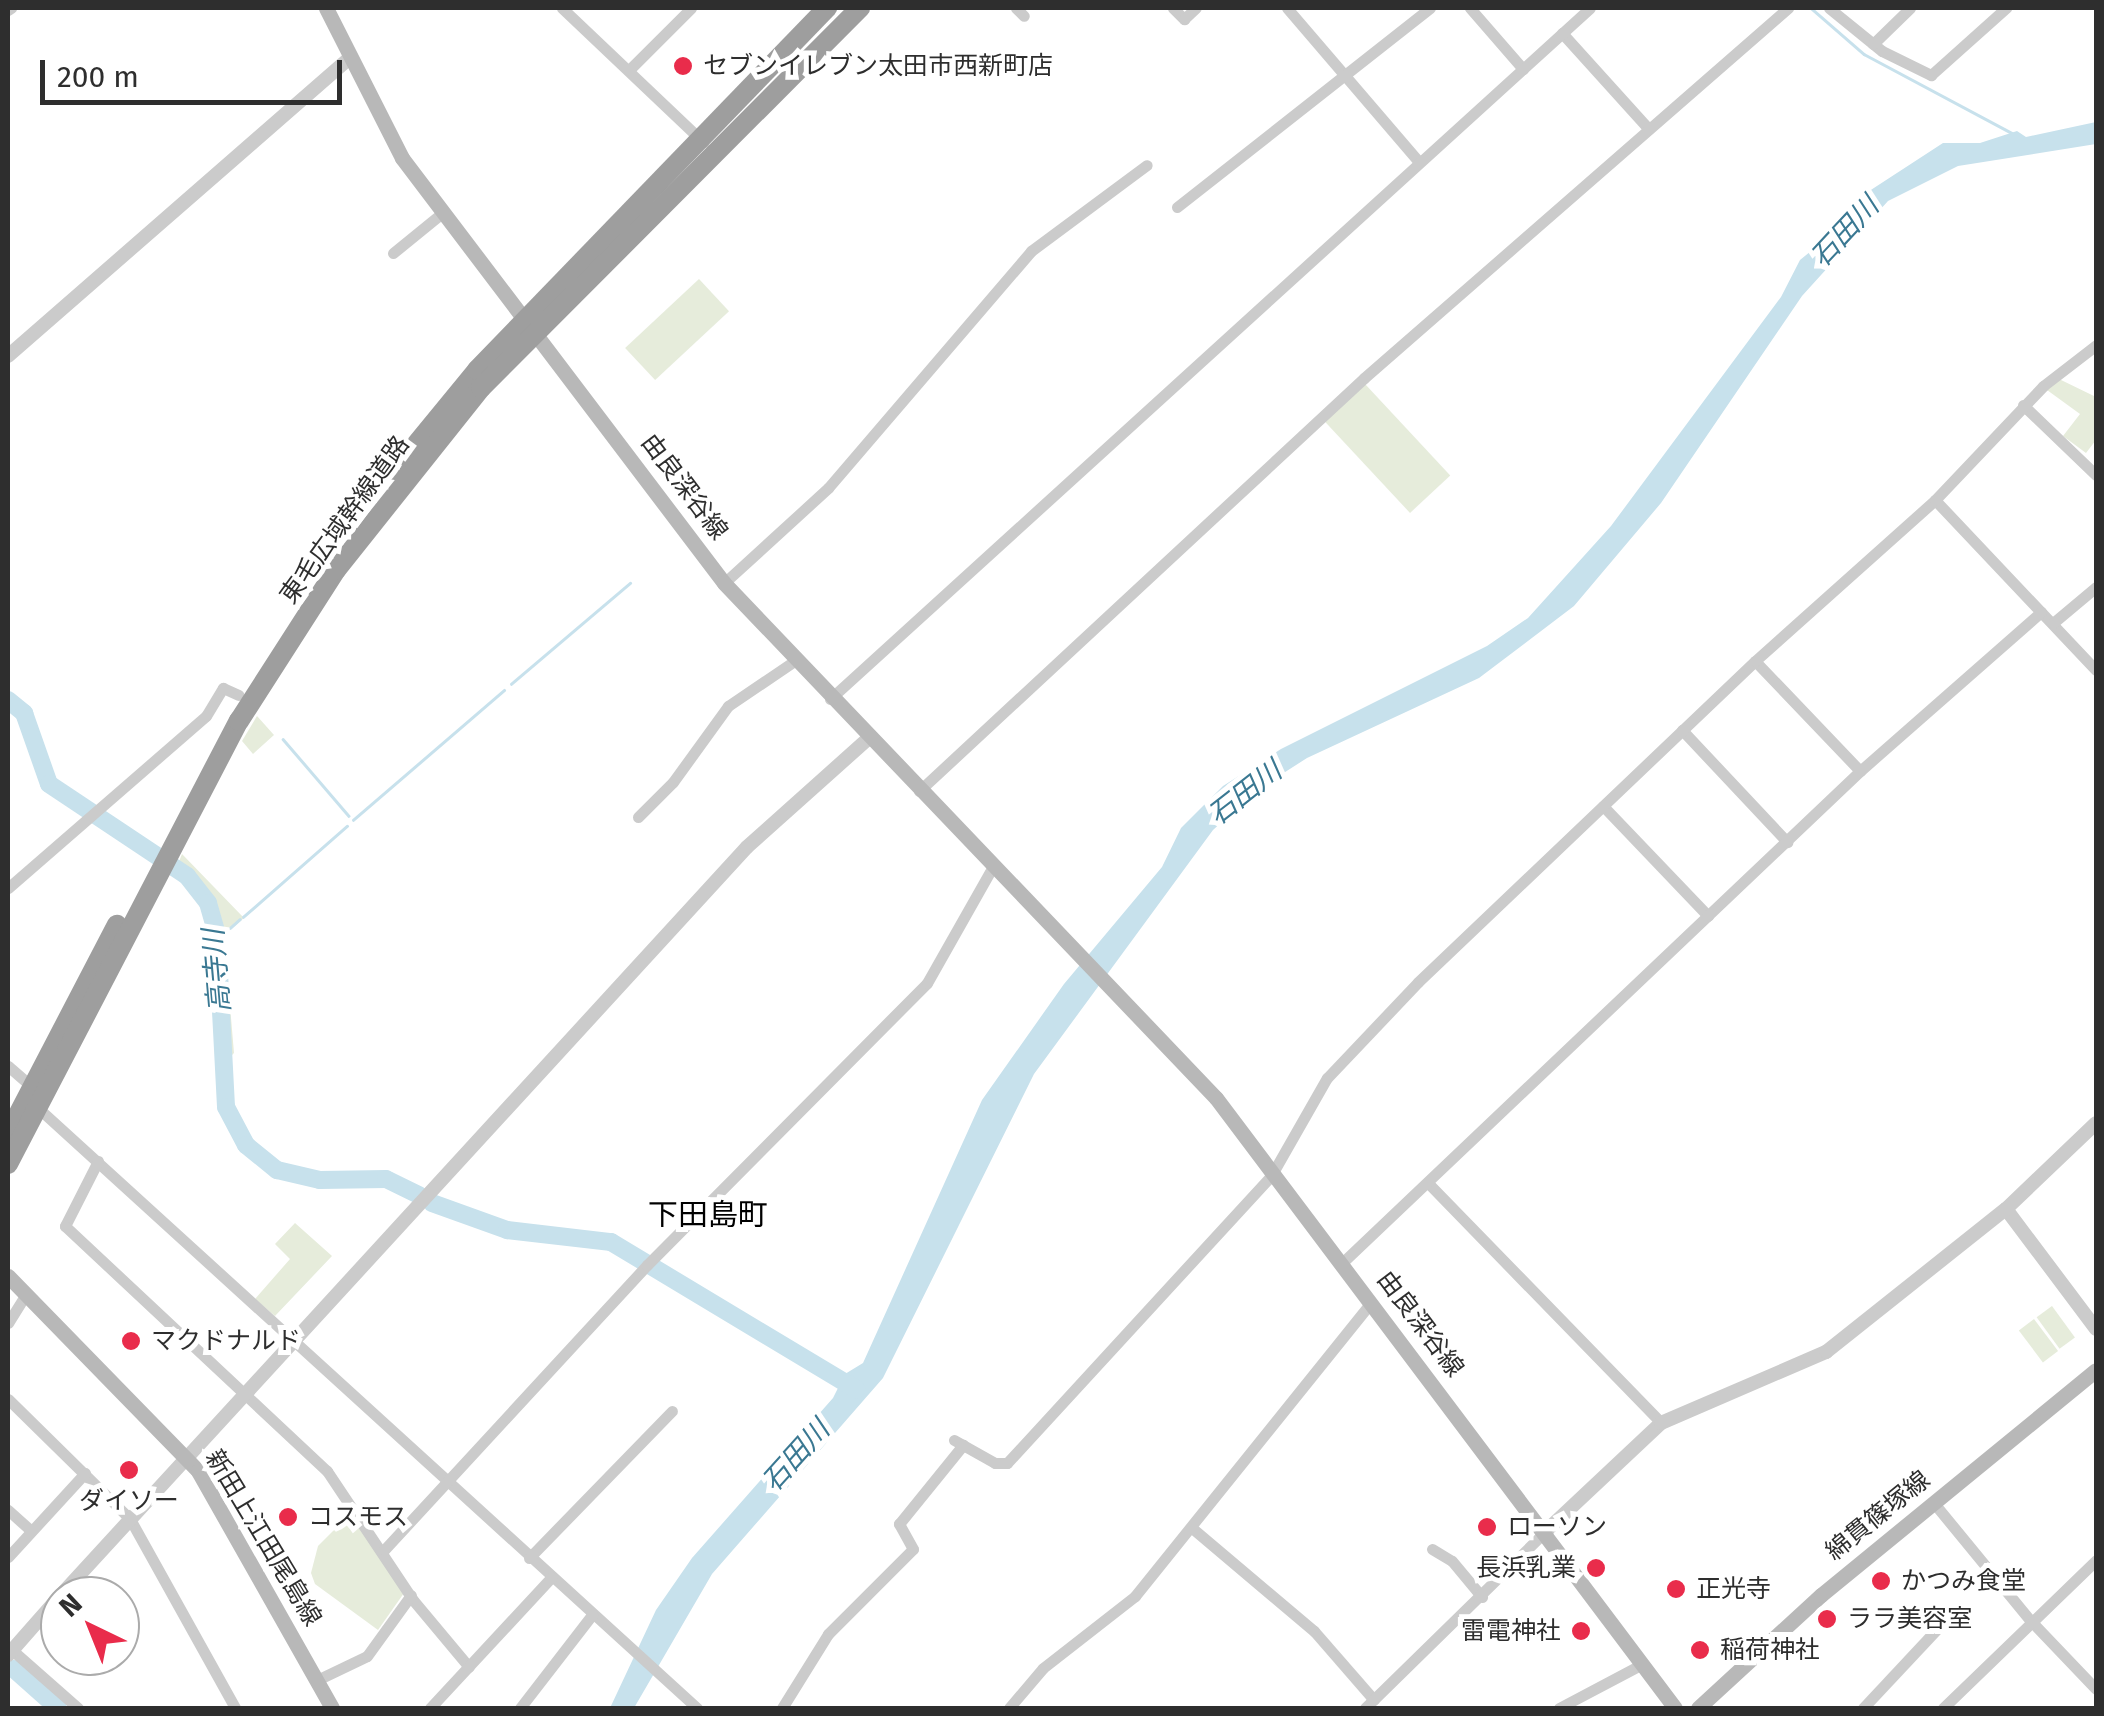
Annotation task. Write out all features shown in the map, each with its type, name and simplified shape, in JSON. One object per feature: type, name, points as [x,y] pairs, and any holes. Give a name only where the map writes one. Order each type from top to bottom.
[{"type":"highway","name":"東毛広域幹線道路","points":[[160,856],[239,721],[336,570],[448,425],[697,136],[826,8]]},
{"type":"highway","name":"東毛広域幹線道路","points":[[8,1164],[35,1097],[239,695],[389,478],[531,327],[860,8]]},
{"type":"highway","name":"東毛広域幹線道路","points":[[8,1134],[35,1097]]},
{"type":"main road","name":"由良深谷線","points":[[326,8],[402,158],[724,584],[793,662],[1216,1098],[1274,1170],[1675,1708]]},
{"type":"main road","name":"新田上江田尾島線","points":[[8,1276],[188,1458],[332,1708]]},
{"type":"main road","name":"綿貫篠塚線","points":[[1698,1708],[1777,1632],[2096,1370]]},
{"type":"street","points":[[562,8],[713,152]]},
{"type":"street","points":[[629,70],[691,8]]},
{"type":"street","points":[[1173,8],[1184,19],[1196,8]]},
{"type":"street","points":[[1287,8],[1419,162]]},
{"type":"street","points":[[1177,207],[1430,8]]},
{"type":"street","points":[[1470,8],[1522,69]]},
{"type":"street","points":[[830,699],[1590,8]]},
{"type":"street","points":[[918,791],[1646,126],[1788,8]]},
{"type":"street","points":[[1829,8],[1872,44],[1930,75],[2006,8]]},
{"type":"street","points":[[1872,44],[1910,8]]},
{"type":"street","points":[[1562,33],[1646,126]]},
{"type":"street","points":[[8,356],[350,58]]},
{"type":"street","points":[[724,584],[828,488],[1031,251],[1147,165]]},
{"type":"street","points":[[393,253],[442,214]]},
{"type":"street","points":[[782,1708],[836,1624],[913,1549],[899,1524],[958,1442],[1007,1463],[1274,1170],[1327,1078],[1602,806],[1755,661],[1936,500],[2023,405],[2096,345]]},
{"type":"street","points":[[2023,405],[2096,474]]},
{"type":"street","points":[[1936,500],[2096,670]]},
{"type":"street","points":[[2053,623],[2096,587]]},
{"type":"street","points":[[1343,1262],[1860,772],[2041,612]]},
{"type":"street","points":[[1755,661],[1860,772]]},
{"type":"street","points":[[638,816],[673,782],[728,706],[793,662]]},
{"type":"street","points":[[8,888],[206,716],[222,688],[239,695]]},
{"type":"street","points":[[1682,730],[1787,842]]},
{"type":"street","points":[[78,1576],[747,847],[868,739]]},
{"type":"street","points":[[1602,806],[1708,916]]},
{"type":"street","points":[[384,1550],[650,1262],[931,978],[992,868]]},
{"type":"street","points":[[8,1066],[98,1161],[696,1708]]},
{"type":"street","points":[[1192,1528],[1314,1631],[1370,1704],[1660,1423],[1826,1352],[2006,1208],[2096,1124]]},
{"type":"street","points":[[98,1161],[65,1226],[327,1471],[384,1550],[410,1596],[469,1666]]},
{"type":"street","points":[[1428,1183],[1660,1423]]},
{"type":"street","points":[[2006,1208],[2096,1330]]},
{"type":"street","points":[[8,1323],[26,1294]]},
{"type":"street","points":[[1011,1708],[1044,1668],[1136,1596],[1371,1302]]},
{"type":"street","points":[[8,1400],[130,1519],[235,1708]]},
{"type":"street","points":[[529,1558],[672,1411]]},
{"type":"street","points":[[8,1556],[84,1473]]},
{"type":"street","points":[[1933,1502],[2030,1620],[2096,1689]]},
{"type":"street","points":[[8,1510],[31,1531]]},
{"type":"street","points":[[1432,1549],[1452,1561],[1482,1596]]},
{"type":"street","points":[[1942,1708],[2096,1560]]},
{"type":"street","points":[[430,1708],[552,1578]]},
{"type":"street","points":[[317,1680],[367,1656],[410,1596]]},
{"type":"street","points":[[520,1708],[592,1615]]},
{"type":"street","points":[[40,1618],[10,1652],[78,1708]]},
{"type":"street","points":[[1863,1708],[1936,1630]]},
{"type":"street","points":[[1559,1708],[1642,1664]]},
{"type":"green space","points":[[699,279],[729,311],[655,380],[625,348]]},
{"type":"green space","points":[[2059,379],[2096,397],[2096,440],[2086,453],[2063,436],[2080,414],[2047,390]]},
{"type":"green space","points":[[1365,384],[1450,475],[1410,513],[1325,422]]},
{"type":"green space","points":[[257,716],[274,735],[253,754],[242,741]]},
{"type":"green space","points":[[182,854],[244,918],[224,935],[234,1053],[227,1060],[218,916],[178,864]]},
{"type":"green space","points":[[295,1223],[332,1256],[275,1316],[255,1299],[290,1259],[275,1244]]},
{"type":"green space","points":[[2052,1306],[2075,1338],[2060,1349],[2037,1317]]},
{"type":"green space","points":[[2034,1319],[2058,1351],[2043,1362],[2019,1330]]},
{"type":"green space","points":[[355,1509],[404,1593],[378,1630],[315,1584],[311,1573],[318,1546]]},
{"type":"water","name":"石田川","points":[[2096,122],[2096,144],[1958,166],[1888,201],[1802,296],[1661,503],[1574,606],[1479,678],[1307,758],[1257,790],[1213,830],[1034,1074],[883,1378],[712,1574],[634,1708],[610,1708],[656,1610],[692,1558],[833,1398],[845,1374],[863,1363],[982,1100],[1064,984],[1162,867],[1181,828],[1223,786],[1281,749],[1487,646],[1528,618],[1611,526],[1781,297],[1800,260],[1854,216],[1850,207],[1857,199],[1943,143],[1980,143],[2017,131],[2026,137]]},
{"type":"waterway","points":[[1811,8],[1864,54],[2012,133]]},
{"type":"waterway","points":[[511,684],[630,583]]},
{"type":"waterway","points":[[353,820],[504,690]]},
{"type":"waterway","name":"高寺川","points":[[8,700],[24,713],[49,784],[187,876],[208,903],[217,935],[226,1107],[246,1145],[277,1170],[320,1180],[386,1179],[419,1195]]},
{"type":"waterway","points":[[283,739],[349,816]]},
{"type":"waterway","points":[[243,917],[347,826]]},
{"type":"waterway","points":[[230,928],[240,919]]},
{"type":"waterway","name":"高寺川","points":[[432,1203],[507,1230],[611,1242],[856,1389]]},
{"type":"waterway","points":[[8,1663],[14,1669]]},
{"type":"waterway","points":[[14,1669],[58,1708]]},
{"type":"place","name":"セブンイレブン太田市西新町店","points":[[683,66]]},
{"type":"place","name":"マクドナルド","points":[[131,1341]]},
{"type":"place","name":"ダイソー","points":[[129,1470]]},
{"type":"place","name":"コスモス","points":[[288,1517]]},
{"type":"place","name":"ローソン","points":[[1487,1527]]},
{"type":"place","name":"長浜乳業","points":[[1596,1568]]},
{"type":"place","name":"かつみ食堂","points":[[1881,1581]]},
{"type":"place","name":"正光寺","points":[[1676,1589]]},
{"type":"place","name":"ララ美容室","points":[[1827,1619]]},
{"type":"place","name":"雷電神社","points":[[1581,1631]]},
{"type":"place","name":"稲荷神社","points":[[1700,1650]]},
{"type":"district","name":"下田島町","points":[[708,1215]]}]
